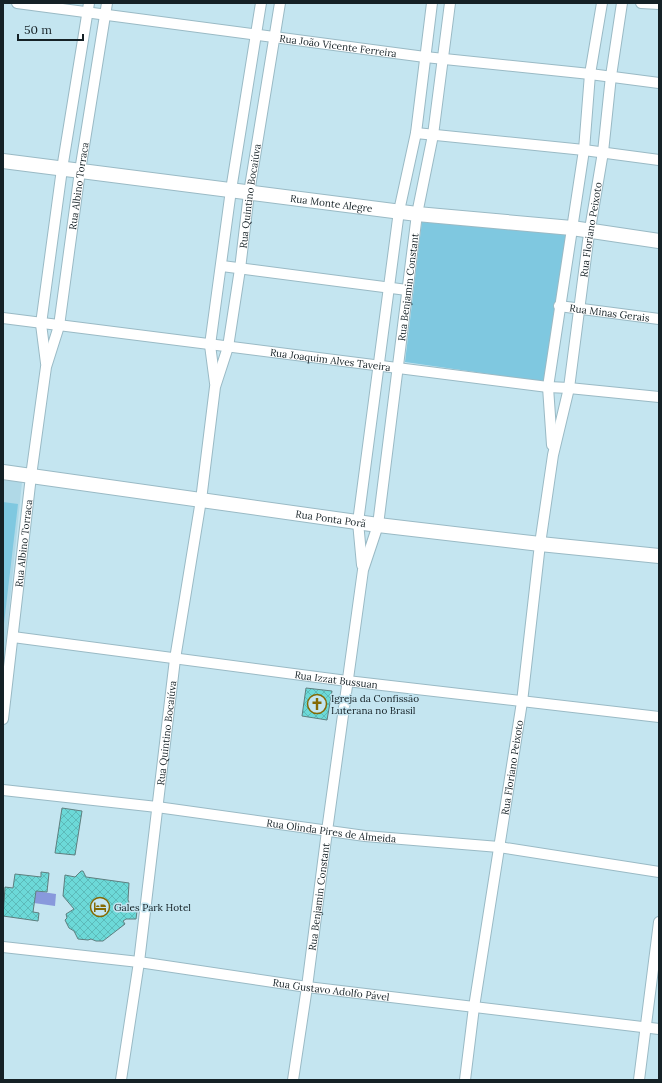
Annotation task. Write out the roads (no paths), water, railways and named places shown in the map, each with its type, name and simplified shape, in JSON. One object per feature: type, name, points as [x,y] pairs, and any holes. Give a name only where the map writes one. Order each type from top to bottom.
[{"type":"street","name":"Rua João Vicente Ferreira","points":[[17,3],[89,7],[105,14],[275,37],[425,57],[611,76],[659,83]]},
{"type":"street","name":"Rua Albino Torraca","points":[[3,719],[31,476],[46,367],[59,326],[80,171],[107,3]]},
{"type":"street","name":"Rua Quintino Bocaiúva","points":[[215,388],[210,345],[222,266],[231,190],[261,3]]},
{"type":"street","name":"Rua Quintino Bocaiúva","points":[[121,1080],[139,962],[175,659],[201,500],[215,388],[228,347],[240,269],[249,192],[280,3]]},
{"type":"street","name":"Rua Benjamin Constant","points":[[363,570],[358,522],[399,212],[416,133],[432,3]]},
{"type":"street","name":"Rua Benjamin Constant","points":[[293,1080],[307,987],[363,570],[378,525],[417,214],[433,135],[450,3]]},
{"type":"street","name":"Rua Floriano Peixoto","points":[[553,455],[548,387],[559,306],[584,150],[590,74],[602,3]]},
{"type":"street","name":"Rua Floriano Peixoto","points":[[465,1080],[474,1007],[522,702],[540,544],[553,455],[569,388],[578,309],[589,231],[603,152],[611,76],[622,3]]},
{"type":"street","points":[[641,3],[659,4]]},
{"type":"street","name":"Rua Albino Torraca","points":[[46,367],[41,324],[62,169],[89,7]]},
{"type":"street","points":[[416,133],[603,152],[659,160]]},
{"type":"street","name":"Rua Monte Alegre","points":[[3,161],[399,212],[572,228],[659,241]]},
{"type":"street","points":[[222,266],[407,290]]},
{"type":"street","name":"Rua Minas Gerais","points":[[559,306],[659,319]]},
{"type":"street","name":"Rua Joaquim Alves Taveira","points":[[3,318],[548,387],[659,397]]},
{"type":"street","name":"Rua Ponta Porã","points":[[3,472],[378,525],[659,556]]},
{"type":"street","name":"Rua Izzat Bussuan","points":[[13,637],[347,681],[659,718]]},
{"type":"street","name":"Rua Olinda Pires de Almeida","points":[[3,790],[157,807],[365,836],[499,847],[659,872]]},
{"type":"street","points":[[639,1080],[659,922]]},
{"type":"street","name":"Rua Gustavo Adolfo Pável","points":[[3,947],[139,962],[307,987],[659,1029]]},
{"type":"place","name":"Igreja da Confissão Luterana no Brasil","points":[[317,704]]},
{"type":"place","name":"Gales Park Hotel","points":[[100,907]]}]
